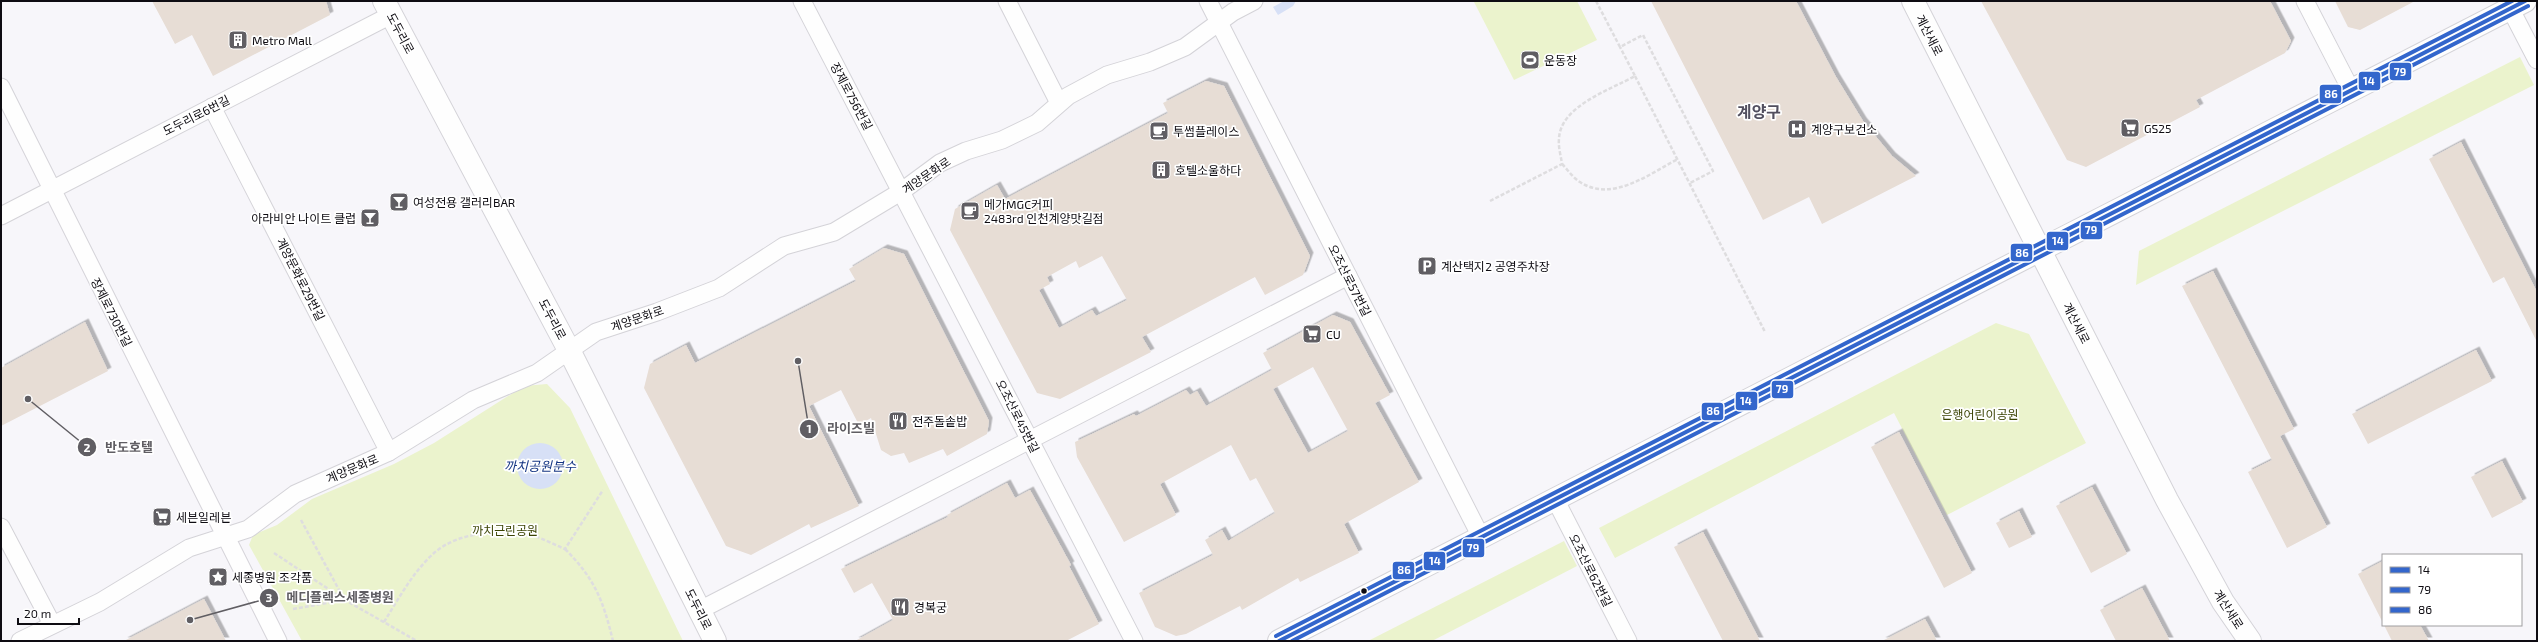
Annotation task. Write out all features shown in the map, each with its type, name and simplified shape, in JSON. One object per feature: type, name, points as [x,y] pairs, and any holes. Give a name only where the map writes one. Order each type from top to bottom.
[{"type":"street","name":"장제로756번길","points":[[802,1],[902,191]]},
{"type":"street","points":[[1007,1],[1059,103]]},
{"type":"street","name":"오조산로57번길","points":[[1208,1],[1481,537]]},
{"type":"street","name":"계양문화로","points":[[20,641],[52,624],[100,602],[189,548],[248,529],[294,494],[389,452],[473,400],[537,373],[570,352],[596,332],[657,312],[719,288],[784,246],[834,232],[902,191],[940,162],[966,151],[1002,140],[1037,123],[1068,96],[1107,75],[1150,62],[1185,47],[1233,12],[1254,1]]},
{"type":"street","name":"계산새로","points":[[1913,1],[2167,500],[2223,602],[2250,641]]},
{"type":"street","points":[[2305,1],[2351,90]]},
{"type":"street","points":[[1279,641],[2517,5],[2537,60]]},
{"type":"street","name":"도두리로6번길","points":[[1,216],[212,107],[387,8]]},
{"type":"street","name":"도두리로","points":[[387,8],[570,352],[715,641]]},
{"type":"street","name":"장제로730번길","points":[[1,87],[51,190],[278,641]]},
{"type":"street","name":"계양문화로29번길","points":[[212,107],[389,452]]},
{"type":"street","name":"오조산로45번길","points":[[902,191],[1134,641]]},
{"type":"street","points":[[700,610],[1348,276]]},
{"type":"street","name":"오조산로62번길","points":[[1555,499],[1628,641]]},
{"type":"street","points":[[1,527],[52,624]]},
{"type":"path","points":[[1596,1],[1765,332]]},
{"type":"path","points":[[1620,46],[1643,35],[1713,171],[1690,183]]},
{"type":"path","points":[[1635,76],[1571,113],[1564,123],[1558,139],[1562,164],[1580,182],[1597,189],[1611,190],[1626,186],[1678,159]]},
{"type":"path","points":[[1490,201],[1562,164]]},
{"type":"path","points":[[565,549],[603,490]]},
{"type":"path","points":[[301,520],[345,600]]},
{"type":"path","points":[[384,622],[415,574],[435,552],[456,540],[484,533],[511,532],[535,536],[565,549],[584,568],[598,591],[613,641]]},
{"type":"path","points":[[274,553],[345,600],[417,641]]},
{"type":"path","points":[[293,609],[345,600]]},
{"type":"green space","name":"운동장","points":[[1577,1],[1597,40],[1514,80],[1474,2]]},
{"type":"green space","points":[[2520,57],[2534,85],[2136,285],[2139,251]]},
{"type":"green space","name":"은행어린이공원","points":[[1996,323],[2029,334],[2086,443],[1947,515],[1894,413],[1615,558],[1599,528]]},
{"type":"green space","name":"까치근린공원","points":[[547,384],[570,408],[683,641],[302,641],[249,545],[253,535],[277,525],[312,499],[394,464],[434,443],[524,386]]},
{"type":"green space","points":[[1564,541],[1577,566],[1432,641],[1368,641]]},
{"type":"water","points":[[1284,1],[1296,1],[1293,6],[1278,15],[1273,7]]},
{"type":"water","name":"까치공원분수","points":[[540,443],[553,447],[559,453],[563,466],[559,479],[553,485],[540,489],[527,485],[521,479],[517,466],[521,453],[527,447]]},
{"type":"building","name":"Metro Mall","points":[[152,1],[326,1],[330,15],[213,76],[192,35],[175,44]]},
{"type":"building","points":[[1651,1],[1796,1],[1836,77],[1863,121],[1892,156],[1916,176],[1822,224],[1809,197],[1763,220]]},
{"type":"building","points":[[1981,1],[2270,1],[2291,41],[2285,53],[2196,100],[2200,107],[2086,167],[2067,160]]},
{"type":"building","points":[[2335,1],[2415,1],[2360,30],[2348,27]]},
{"type":"building","points":[[1206,81],[1224,86],[1310,256],[1303,275],[1265,295],[1255,277],[1142,337],[1151,352],[1060,399],[1037,393],[950,230],[955,209],[997,185],[1005,199],[1168,113],[1163,103]],"holes":[[[1102,256],[1127,300],[1096,316],[1092,310],[1059,328],[1039,290],[1050,284],[1047,277],[1076,261],[1079,268]]]},
{"type":"building","points":[[2461,142],[2537,292],[2537,342],[2504,277],[2493,283],[2429,159]]},
{"type":"building","points":[[884,248],[904,254],[989,421],[987,434],[947,456],[943,449],[909,463],[904,453],[891,456],[881,450],[871,418],[859,425],[841,390],[809,406],[859,506],[811,528],[809,524],[751,555],[726,546],[644,388],[650,364],[686,345],[695,363],[856,281],[849,269]]},
{"type":"building","points":[[2213,271],[2294,429],[2280,436],[2327,527],[2287,548],[2248,472],[2272,460],[2182,286]]},
{"type":"building","points":[[1333,315],[1350,322],[1390,395],[1375,403],[1419,482],[1344,524],[1359,553],[1300,582],[1298,578],[1242,610],[1240,606],[1186,634],[1176,636],[1155,627],[1139,593],[1213,555],[1205,540],[1222,530],[1228,541],[1275,513],[1256,478],[1250,481],[1231,445],[1160,484],[1176,515],[1124,542],[1077,457],[1075,442],[1134,414],[1136,416],[1186,390],[1190,395],[1197,391],[1206,406],[1272,370],[1263,353]],"holes":[[[1313,367],[1348,431],[1308,453],[1273,389]]]},
{"type":"building","points":[[85,322],[108,371],[1,426],[1,368]]},
{"type":"building","points":[[2476,350],[2492,381],[2368,444],[2352,414]]},
{"type":"building","points":[[1899,432],[1972,573],[1944,588],[1871,447]]},
{"type":"building","points":[[2502,461],[2523,502],[2492,518],[2471,477]]},
{"type":"building","points":[[1007,483],[1015,498],[1030,490],[1071,565],[1069,566],[1099,624],[1066,641],[855,641],[893,620],[872,583],[854,593],[841,569],[948,517],[947,515]]},
{"type":"building","points":[[2092,487],[2127,554],[2091,573],[2056,506]]},
{"type":"building","points":[[2019,511],[2032,537],[2009,548],[1996,523]]},
{"type":"building","points":[[1703,532],[1760,641],[1723,641],[1674,547]]},
{"type":"building","points":[[2382,562],[2382,621],[2358,574]]},
{"type":"building","points":[[2142,588],[2170,641],[2116,641],[2100,610]]},
{"type":"building","points":[[204,599],[226,641],[124,641]]},
{"type":"building","points":[[1925,619],[1937,641],[1882,641]]},
{"type":"building","points":[[2384,626],[2421,626],[2429,641],[2392,641]]},
{"type":"transit line","name":"86","points":[[1276,636],[2512,1]]},
{"type":"transit line","name":"14","points":[[1279,641],[2525,1]]},
{"type":"transit line","name":"79","points":[[1292,641],[2528,6]]},
{"type":"place","name":"Metro Mall","points":[[238,40]]},
{"type":"place","name":"운동장","points":[[1530,60]]},
{"type":"place","name":"GS25","points":[[2130,128]]},
{"type":"place","name":"계양구보건소","points":[[1797,129]]},
{"type":"place","name":"투썸플레이스","points":[[1159,131]]},
{"type":"place","name":"호텔소울하다","points":[[1161,170]]},
{"type":"place","name":"여성전용 갤러리BAR","points":[[399,202]]},
{"type":"place","name":"메가MGC커피 2483rd 인천계양맛길점","points":[[970,211]]},
{"type":"place","name":"아라비안 나이트 클럽","points":[[370,218]]},
{"type":"place","name":"계산택지2 공영주차장","points":[[1427,266]]},
{"type":"place","name":"CU","points":[[1312,334]]},
{"type":"place","name":"라이즈빌","points":[[798,361]]},
{"type":"place","name":"반도호텔","points":[[28,399]]},
{"type":"place","name":"전주돌솥밥","points":[[898,421]]},
{"type":"place","name":"세븐일레븐","points":[[162,517]]},
{"type":"place","name":"세종병원 조각품","points":[[218,577]]},
{"type":"place","name":"경복궁","points":[[900,607]]},
{"type":"place","name":"메디플렉스세종병원","points":[[190,620]]},
{"type":"district","name":"계양구","points":[[1759,111]]}]
